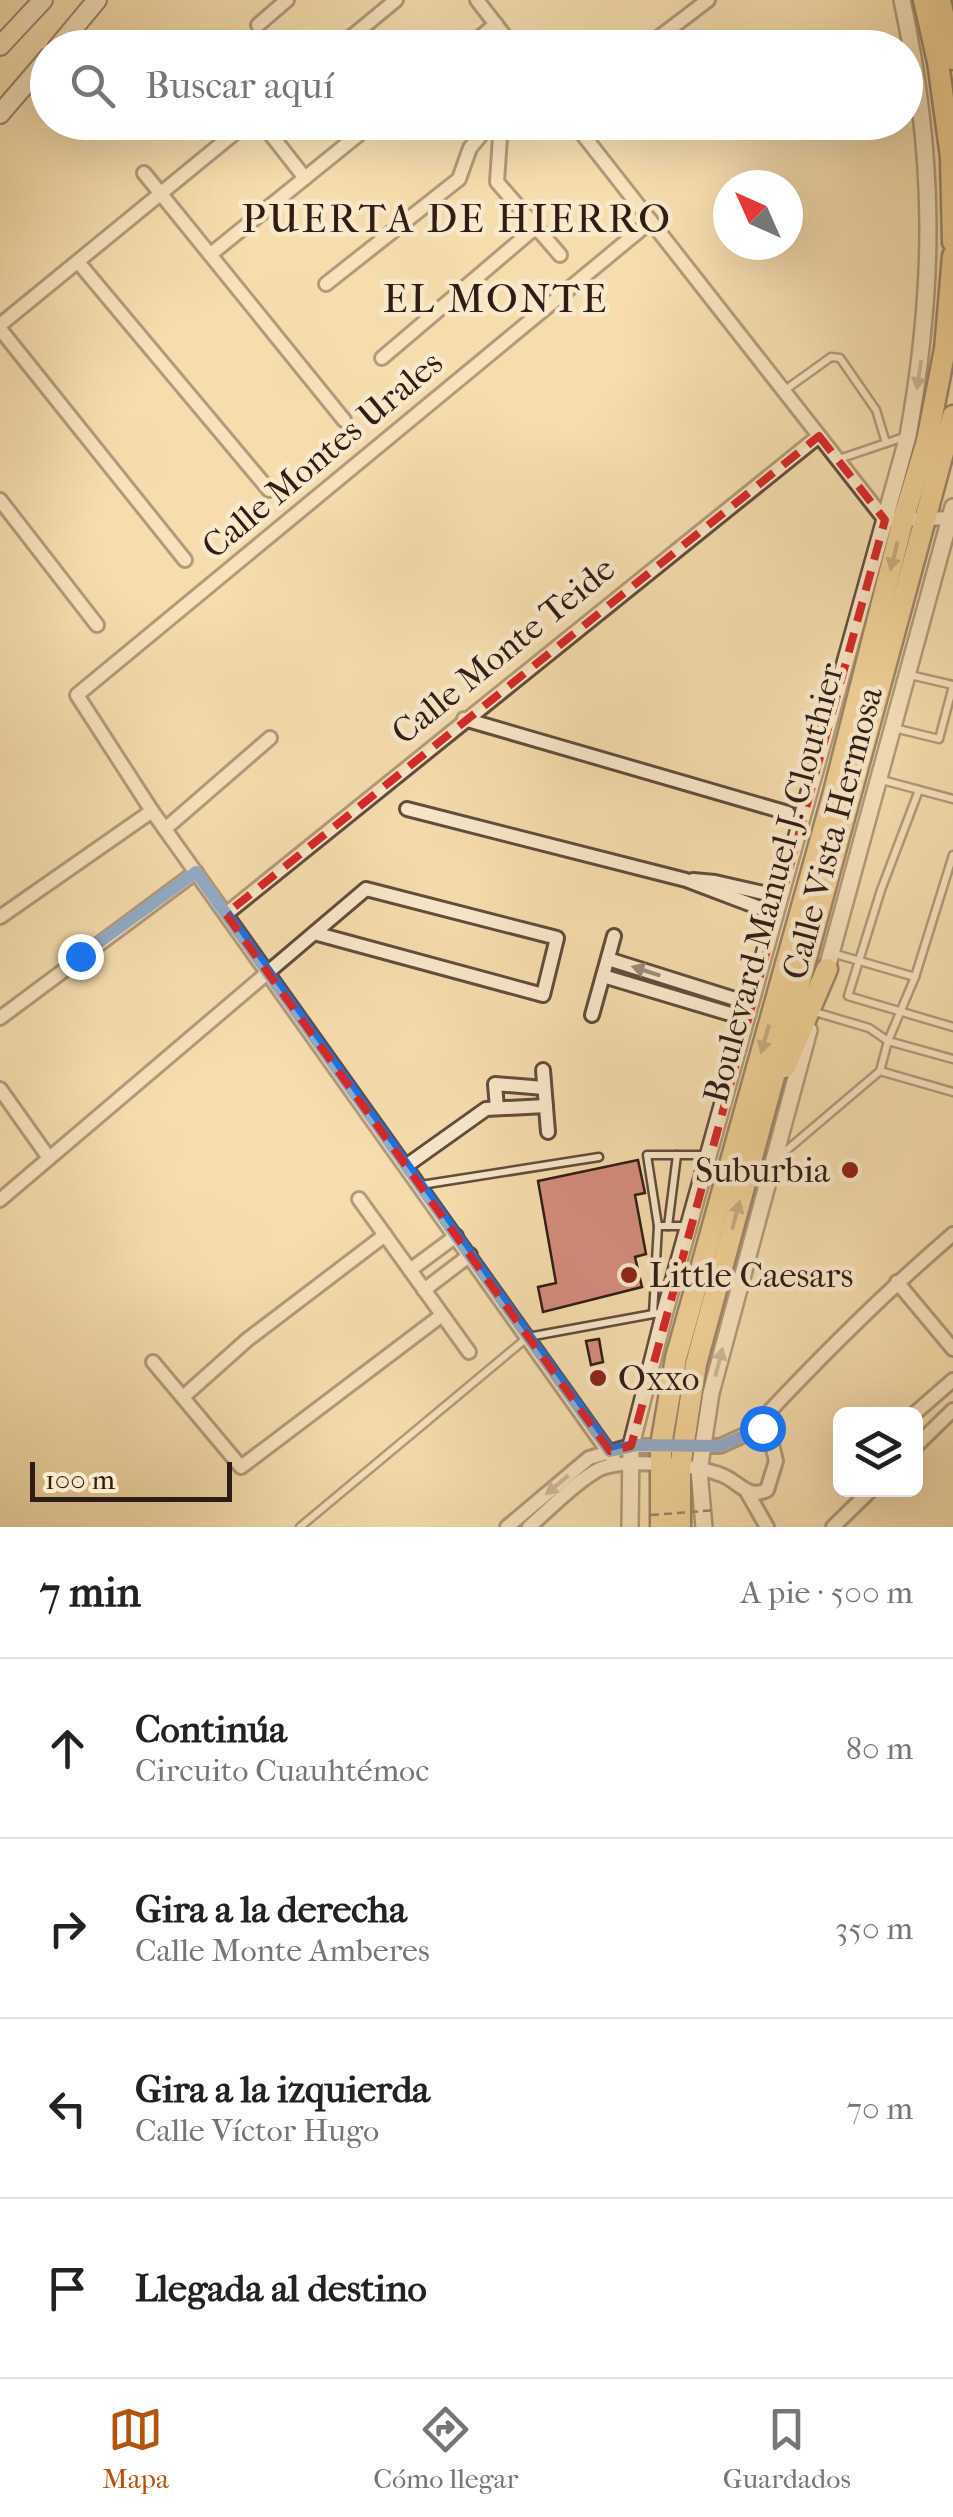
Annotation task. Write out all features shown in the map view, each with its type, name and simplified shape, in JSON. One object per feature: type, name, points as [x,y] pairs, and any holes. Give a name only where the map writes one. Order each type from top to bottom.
[{"type":"main road","points":[[0,46],[43,0]]},
{"type":"main road","points":[[72,30],[97,0]]},
{"type":"main road","points":[[920,5],[949,15],[953,58]]},
{"type":"main road","points":[[920,5],[938,62],[951,157],[953,242]]},
{"type":"main road","points":[[0,114],[30,79]]},
{"type":"main road","name":"Boulevard Manuel J. Clouthier","points":[[656,1521],[680,1457],[696,1364],[926,519],[953,256]]},
{"type":"main road","name":"Boulevard Manuel J. Clouthier","points":[[680,1527],[676,1358],[834,792],[894,520],[934,442],[953,416]]},
{"type":"main road","points":[[766,1104],[796,1046],[829,961]]},
{"type":"street","points":[[258,25],[287,0]]},
{"type":"street","points":[[360,30],[396,0]]},
{"type":"street","points":[[477,0],[500,30]]},
{"type":"street","points":[[669,30],[708,0]]},
{"type":"street","points":[[920,5],[921,30]]},
{"type":"street","points":[[489,30],[496,24]]},
{"type":"street","points":[[923,91],[934,442]]},
{"type":"street","points":[[185,560],[0,327],[226,140]]},
{"type":"street","points":[[275,140],[305,178]]},
{"type":"street","points":[[211,254],[352,140]]},
{"type":"street","points":[[326,284],[460,179],[470,148],[478,140]]},
{"type":"street","points":[[496,140],[497,182],[560,255]]},
{"type":"street","points":[[587,140],[837,459],[894,520],[952,514]]},
{"type":"street","points":[[144,172],[344,420]]},
{"type":"street","name":"Calle Montes Urales","points":[[152,810],[77,696],[651,221]]},
{"type":"street","points":[[382,358],[536,227]]},
{"type":"street","points":[[78,262],[268,490]]},
{"type":"street","name":"Calle Monte Teide","points":[[226,914],[819,436]]},
{"type":"street","points":[[0,500],[97,625]]},
{"type":"street","name":"Calle Vista Hermosa","points":[[704,1527],[680,1457],[738,1288],[952,514]]},
{"type":"street","points":[[630,1527],[622,1456],[659,1313],[689,1226],[776,914],[894,520]]},
{"type":"street","points":[[464,719],[788,813]]},
{"type":"street","points":[[165,829],[270,738]]},
{"type":"street","points":[[407,809],[686,880],[776,914]]},
{"type":"street","points":[[0,916],[152,810],[528,1337],[622,1456]]},
{"type":"street","points":[[0,1018],[196,872]]},
{"type":"street","points":[[686,880],[715,882],[781,897]]},
{"type":"street","points":[[0,1200],[314,933],[366,890],[557,938],[543,995],[314,933]]},
{"type":"street","points":[[592,1015],[614,936]]},
{"type":"street","points":[[608,959],[749,1012]]},
{"type":"street","points":[[603,976],[749,1012]]},
{"type":"street","points":[[542,1070],[548,1132]]},
{"type":"street","points":[[497,1108],[495,1084],[544,1088]]},
{"type":"street","points":[[0,1090],[49,1158]]},
{"type":"street","points":[[406,1166],[486,1109],[546,1106]]},
{"type":"street","points":[[359,1199],[468,1352]]},
{"type":"street","points":[[754,1429],[824,1353],[953,1234]]},
{"type":"street","points":[[183,1397],[287,1308],[385,1235]]},
{"type":"street","points":[[410,1270],[456,1236]]},
{"type":"street","points":[[424,1290],[470,1255]]},
{"type":"street","points":[[897,1282],[953,1349]]},
{"type":"street","points":[[153,1362],[241,1467],[442,1315]]},
{"type":"street","points":[[922,1407],[953,1380]]},
{"type":"street","points":[[923,1439],[953,1410]]},
{"type":"street","points":[[507,1527],[589,1458],[680,1457],[762,1428],[769,1432],[776,1461],[768,1490],[758,1494],[746,1492]]},
{"type":"street","points":[[530,1527],[597,1469],[622,1456]]},
{"type":"street","points":[[680,1457],[735,1481],[768,1527]]},
{"type":"street","points":[[833,1527],[864,1497]]},
{"type":"lane","points":[[784,391],[831,357],[840,358],[876,410],[886,443]]},
{"type":"lane","points":[[837,459],[886,443],[934,442]]},
{"type":"lane","points":[[893,728],[939,739],[953,686],[907,674]]},
{"type":"lane","points":[[878,779],[953,800]]},
{"type":"lane","points":[[919,790],[881,890],[848,996],[953,1027]]},
{"type":"lane","points":[[772,1162],[880,1070],[915,977],[953,856]]},
{"type":"lane","points":[[829,961],[858,961],[915,977]]},
{"type":"lane","points":[[814,1012],[869,1028],[888,1041],[953,1059]]},
{"type":"lane","points":[[880,1070],[953,1092]]},
{"type":"lane","points":[[300,1527],[528,1337],[659,1313],[658,1226],[647,1155],[709,1155]]},
{"type":"lane","points":[[668,1226],[676,1155]]},
{"type":"lane","points":[[420,1186],[599,1157]]},
{"type":"lane","points":[[658,1226],[689,1226]]},
{"type":"path","points":[[656,1521],[716,1510]]},
{"type":"highlighted area","points":[[819,436],[885,520],[631,1446],[610,1451],[226,914]]},
{"type":"building","points":[[638,1160],[645,1193],[635,1195],[646,1254],[635,1257],[642,1287],[543,1312],[538,1287],[556,1283],[538,1181]]},
{"type":"building","points":[[599,1339],[603,1362],[591,1365],[586,1341]]},
{"type":"place","name":"Suburbia","points":[[850,1170]]},
{"type":"place","name":"Little Caesars","points":[[629,1275]]},
{"type":"place","name":"Oxxo","points":[[598,1378]]},
{"type":"district","name":"PUERTA DE HIERRO","points":[[457,218]]},
{"type":"district","name":"EL MONTE","points":[[496,298]]},
{"type":"route","points":[[80,956],[196,872],[610,1451],[638,1445],[720,1446],[762,1428]]}]
